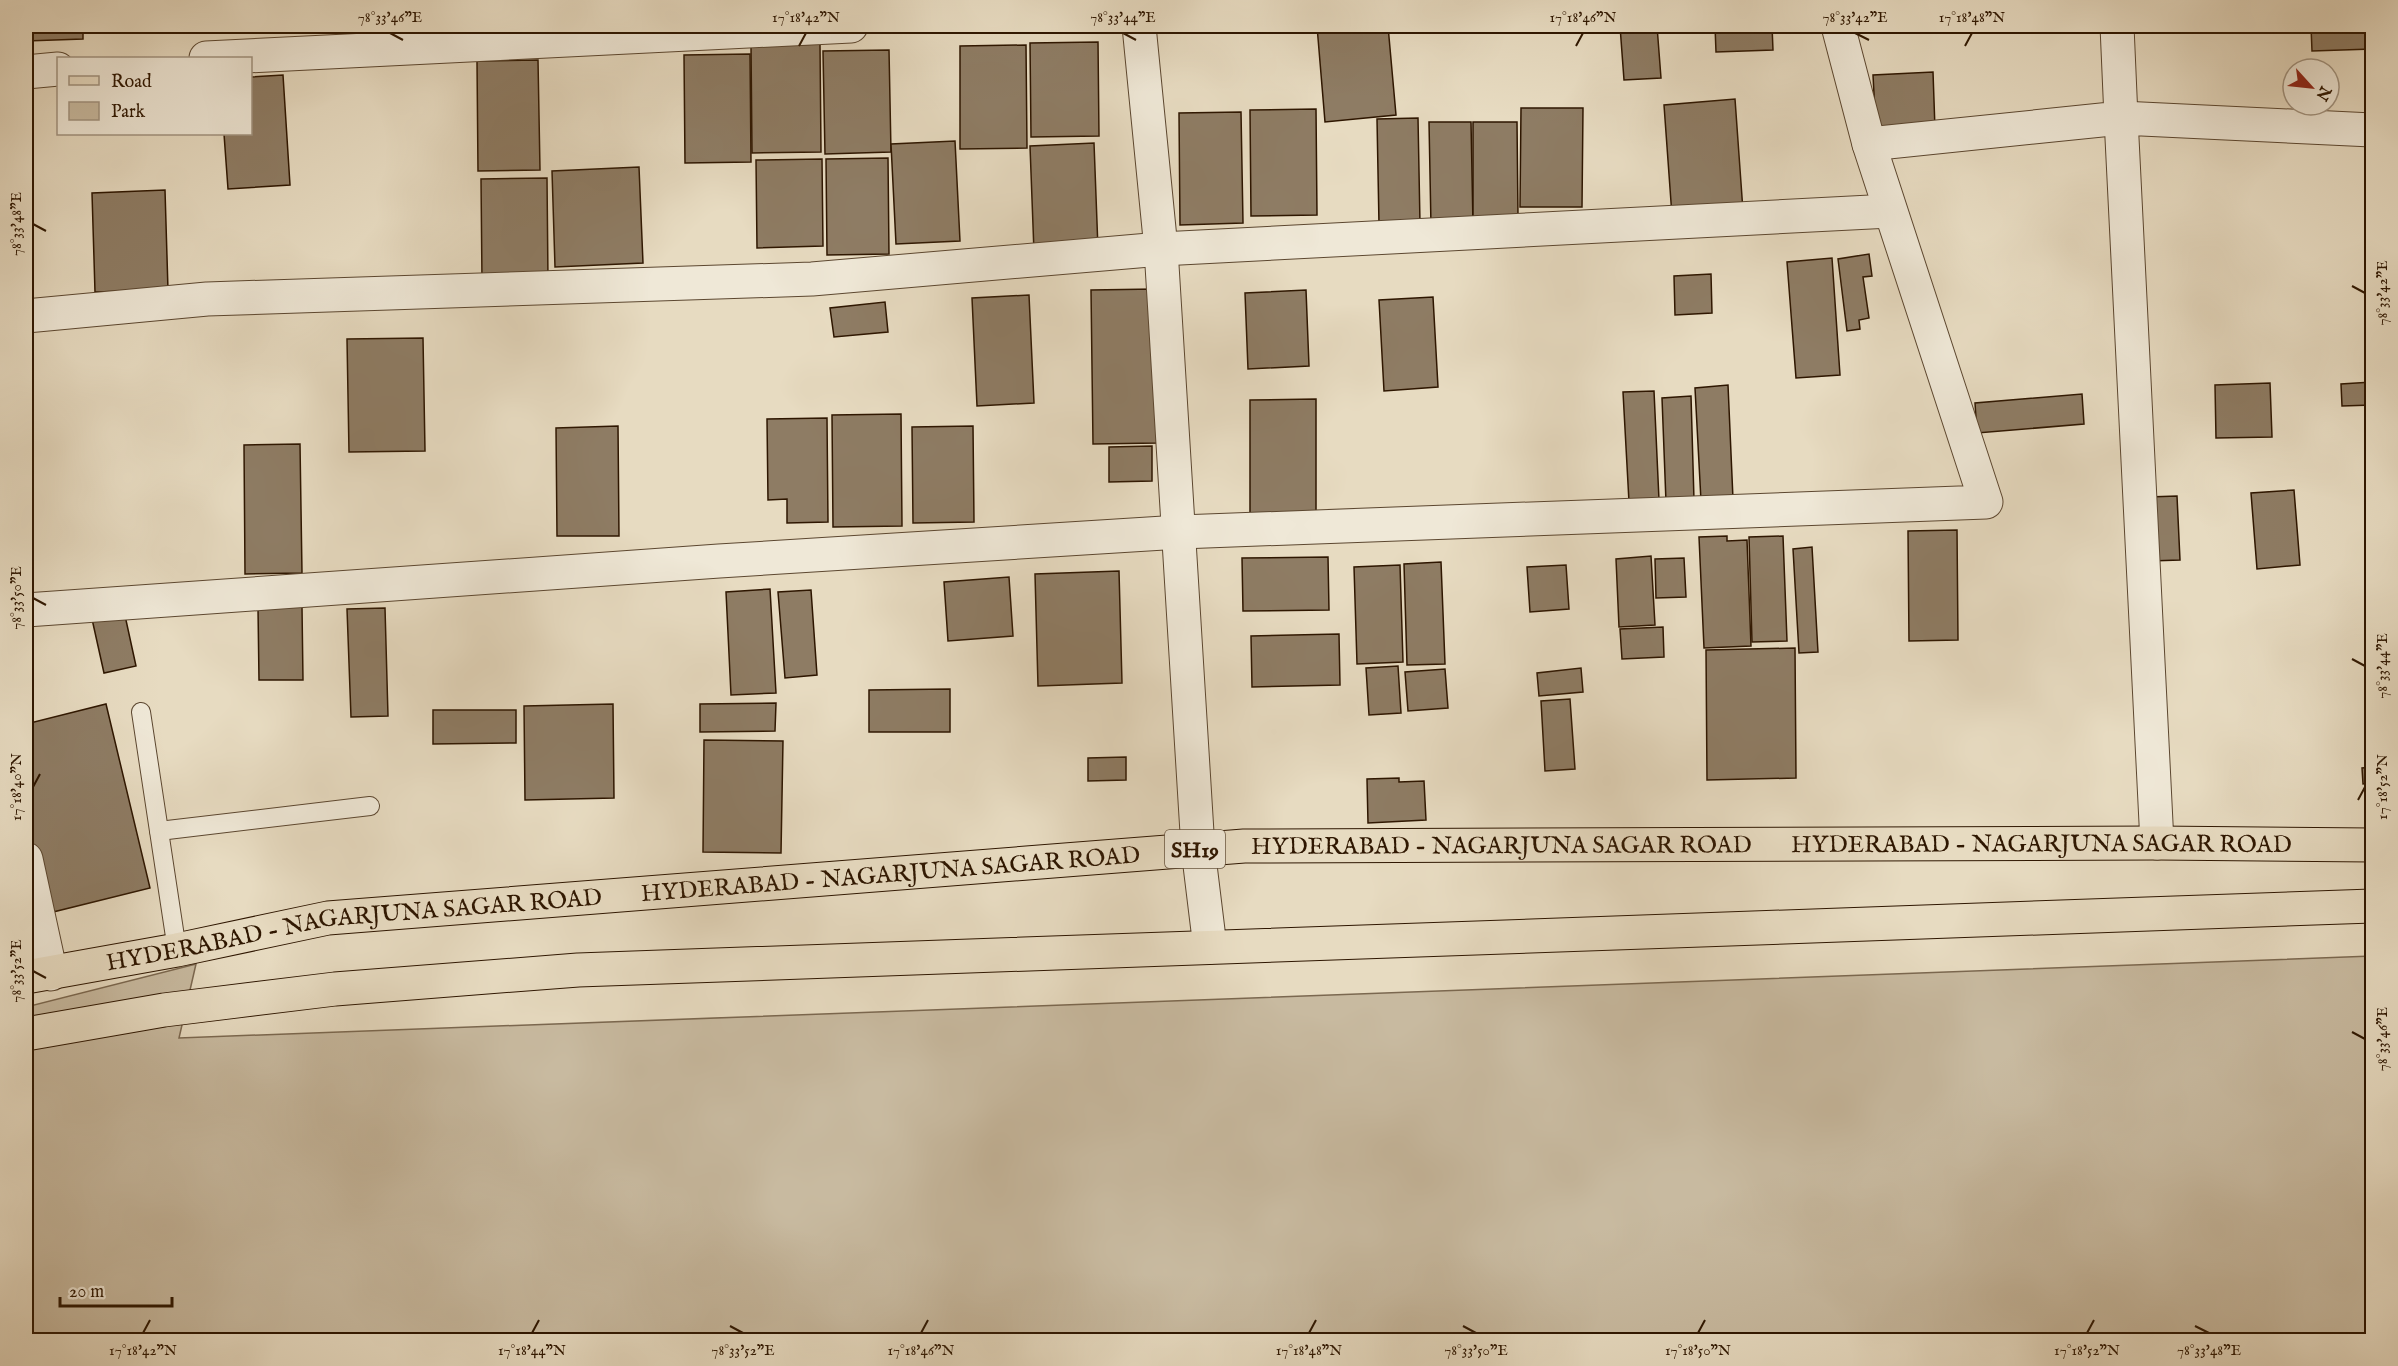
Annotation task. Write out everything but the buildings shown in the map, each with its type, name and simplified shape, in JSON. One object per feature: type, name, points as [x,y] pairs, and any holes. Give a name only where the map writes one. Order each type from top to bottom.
[{"type":"main road","name":"HYDERABAD - NAGARJUNA SAGAR ROAD","points":[[38,975],[177,950],[328,918],[1244,846],[2157,843],[2373,845]]},
{"type":"main road","points":[[26,1034],[164,1010],[335,989],[578,970],[2373,906]]},
{"type":"street","points":[[226,57],[851,26]]},
{"type":"street","points":[[1139,26],[1161,249],[1198,849],[1210,947]]},
{"type":"street","points":[[26,610],[719,561],[1180,532],[1986,502],[1869,144],[1838,26]]},
{"type":"street","points":[[2117,26],[2157,843]]},
{"type":"street","points":[[26,72],[57,69]]},
{"type":"street","points":[[1869,144],[2121,118],[2373,130]]},
{"type":"street","points":[[26,316],[207,299],[812,279],[1161,249],[1890,211]]},
{"type":"street","points":[[26,859],[38,975]]},
{"type":"lane","points":[[141,712],[177,950]]},
{"type":"lane","points":[[159,831],[370,806]]},
{"type":"green space","points":[[2372,956],[2372,1340],[26,1340],[26,1007],[196,964],[179,1038]]}]
